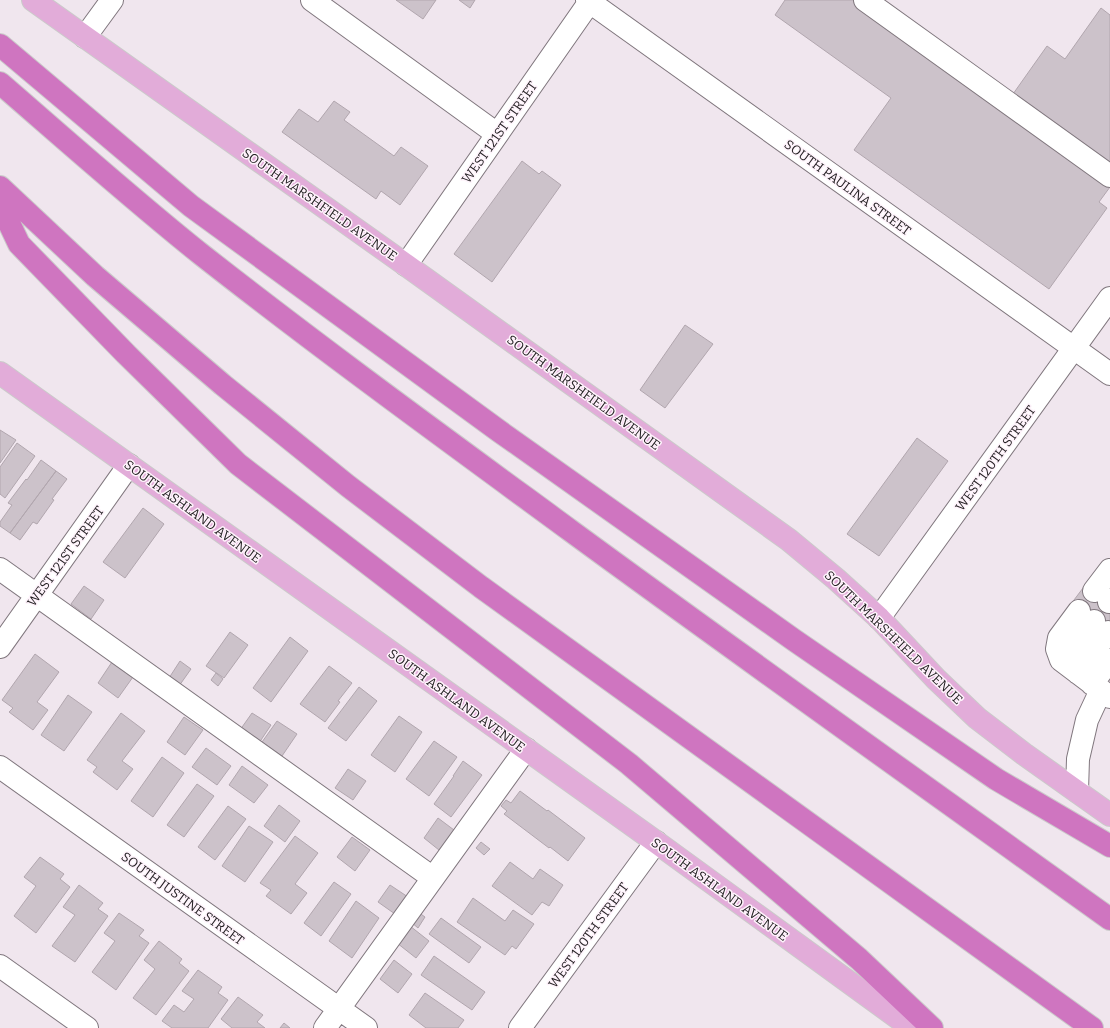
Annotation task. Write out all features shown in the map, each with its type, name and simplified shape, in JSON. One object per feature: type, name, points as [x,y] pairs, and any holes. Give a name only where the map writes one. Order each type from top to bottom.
[{"type":"highway","points":[[0,46],[191,206],[493,426],[794,640],[996,779],[1110,846]]},
{"type":"highway","points":[[0,83],[134,200],[202,255],[325,349],[710,632],[1110,919]]},
{"type":"highway","points":[[0,187],[106,286],[223,385],[348,486],[488,592],[1092,1028]]},
{"type":"highway","points":[[0,204],[19,244],[126,354],[238,464],[629,764],[859,959],[932,1028]]},
{"type":"main road","name":"SOUTH MARSHFIELD AVENUE","points":[[33,0],[789,540],[836,579],[879,618],[936,679],[977,718],[1024,754],[1110,815]]},
{"type":"main road","name":"SOUTH ASHLAND AVENUE","points":[[0,373],[656,842],[912,1028]]},
{"type":"street","points":[[85,37],[112,0]]},
{"type":"street","points":[[312,0],[497,134]]},
{"type":"street","points":[[865,0],[1110,176]]},
{"type":"street","name":"WEST 121ST STREET","points":[[406,265],[589,1]]},
{"type":"street","name":"SOUTH PAULINA STREET","points":[[589,1],[1110,374]]},
{"type":"street","name":"WEST 120TH STREET","points":[[879,618],[1110,298]]},
{"type":"street","name":"WEST 121ST STREET","points":[[0,647],[130,465]]},
{"type":"street","points":[[0,569],[433,878]]},
{"type":"street","points":[[1104,598],[1110,570]]},
{"type":"street","points":[[1077,792],[1078,759],[1095,685],[1094,622],[1059,638],[1057,649],[1062,660],[1095,685]]},
{"type":"street","points":[[1095,685],[1110,660]]},
{"type":"street","points":[[325,1028],[526,749]]},
{"type":"street","name":"SOUTH JUSTINE STREET","points":[[0,767],[366,1028]]},
{"type":"street","name":"WEST 120TH STREET","points":[[520,1028],[656,842]]},
{"type":"street","points":[[0,966],[87,1028]]},
{"type":"building","points":[[396,0],[436,0],[423,19]]},
{"type":"building","points":[[459,0],[475,0],[470,8]]},
{"type":"building","points":[[785,0],[854,0],[1110,183],[1110,187],[1099,202],[1107,208],[1049,289],[854,150],[891,98],[775,15]]},
{"type":"building","points":[[1101,8],[1110,15],[1110,164],[1013,94],[1047,46],[1065,59]]},
{"type":"building","points":[[334,101],[350,112],[344,120],[394,156],[401,147],[428,166],[400,205],[381,191],[376,199],[282,132],[299,109],[318,122]]},
{"type":"building","points":[[522,161],[539,174],[542,171],[561,185],[492,282],[454,254]]},
{"type":"building","points":[[685,325],[713,344],[665,408],[640,390]]},
{"type":"building","points":[[0,430],[16,440],[0,463]]},
{"type":"building","points":[[917,438],[948,461],[879,556],[847,534]]},
{"type":"building","points":[[17,443],[35,456],[5,498],[0,494],[0,467]]},
{"type":"building","points":[[41,460],[56,471],[10,533],[0,526],[0,522],[12,505],[8,503]]},
{"type":"building","points":[[56,471],[67,479],[52,499],[54,500],[37,524],[33,522],[20,540],[10,533]]},
{"type":"building","points":[[143,508],[164,524],[125,578],[103,562]]},
{"type":"building","points":[[1086,584],[1110,602],[1110,632],[1071,604]]},
{"type":"building","points":[[84,586],[104,600],[91,619],[71,604]]},
{"type":"building","points":[[230,632],[248,645],[224,678],[206,666]]},
{"type":"building","points":[[290,637],[308,651],[271,702],[253,688]]},
{"type":"building","points":[[35,654],[59,672],[37,702],[48,710],[33,730],[9,712],[13,708],[2,700]]},
{"type":"building","points":[[180,661],[191,669],[179,686],[169,678]]},
{"type":"building","points":[[112,662],[133,677],[118,698],[98,683]]},
{"type":"building","points":[[329,666],[352,683],[338,701],[340,702],[325,722],[300,704]]},
{"type":"building","points":[[216,673],[223,679],[218,686],[211,680]]},
{"type":"building","points":[[359,687],[377,701],[346,741],[328,728]]},
{"type":"building","points":[[68,695],[92,712],[64,751],[41,735]]},
{"type":"building","points":[[121,713],[145,731],[122,761],[133,769],[117,790],[93,772],[97,767],[87,760]]},
{"type":"building","points":[[252,713],[271,725],[259,743],[240,730]]},
{"type":"building","points":[[399,716],[422,732],[395,772],[371,755]]},
{"type":"building","points":[[184,717],[203,730],[185,755],[167,742]]},
{"type":"building","points":[[277,721],[297,734],[282,756],[262,742]]},
{"type":"building","points":[[434,741],[457,757],[429,796],[406,779]]},
{"type":"building","points":[[206,748],[231,766],[217,785],[192,767]]},
{"type":"building","points":[[162,757],[184,773],[153,817],[131,801]]},
{"type":"building","points":[[463,761],[482,775],[451,817],[434,804]]},
{"type":"building","points":[[242,766],[268,785],[254,803],[229,785]]},
{"type":"building","points":[[348,769],[366,781],[353,800],[335,788]]},
{"type":"building","points":[[197,784],[214,796],[184,837],[167,825]]},
{"type":"building","points":[[520,791],[585,838],[568,861],[504,814],[507,811],[501,806],[506,800],[511,803]]},
{"type":"building","points":[[279,805],[300,821],[285,842],[264,826]]},
{"type":"building","points":[[228,806],[246,819],[215,860],[198,847]]},
{"type":"building","points":[[438,818],[454,830],[439,850],[424,838]]},
{"type":"building","points":[[249,826],[273,842],[245,882],[222,866]]},
{"type":"building","points":[[295,836],[318,853],[295,884],[307,893],[291,914],[266,896],[271,890],[260,883]]},
{"type":"building","points":[[352,837],[370,850],[355,871],[337,857]]},
{"type":"building","points":[[481,842],[490,849],[484,855],[476,848]]},
{"type":"building","points":[[40,857],[64,874],[60,879],[70,887],[36,933],[14,916],[36,886],[24,877]]},
{"type":"building","points":[[510,862],[533,879],[540,869],[563,885],[549,906],[542,902],[532,915],[492,886]]},
{"type":"building","points":[[334,882],[351,894],[321,936],[304,923]]},
{"type":"building","points":[[79,885],[103,903],[98,909],[108,916],[75,962],[52,946],[75,915],[63,907]]},
{"type":"building","points":[[390,885],[408,897],[395,914],[378,902]]},
{"type":"building","points":[[473,898],[505,921],[513,910],[534,924],[516,949],[512,946],[505,955],[457,922]]},
{"type":"building","points":[[356,901],[379,918],[352,958],[329,941]]},
{"type":"building","points":[[418,912],[425,917],[418,928],[411,922]]},
{"type":"building","points":[[119,913],[144,930],[139,936],[149,943],[116,990],[92,972],[115,941],[104,933]]},
{"type":"building","points":[[441,918],[481,947],[469,963],[429,934]]},
{"type":"building","points":[[410,926],[429,941],[416,958],[397,943]]},
{"type":"building","points":[[159,941],[182,959],[179,963],[189,971],[156,1015],[133,998],[155,969],[144,960]]},
{"type":"building","points":[[434,956],[485,992],[472,1010],[421,975]]},
{"type":"building","points":[[394,960],[412,974],[398,993],[380,979]]},
{"type":"building","points":[[198,970],[222,987],[218,993],[228,1000],[208,1028],[172,1028],[162,1021],[174,1005],[184,1012],[194,999],[182,991]]},
{"type":"building","points":[[425,993],[464,1020],[458,1028],[426,1028],[409,1015]]},
{"type":"building","points":[[238,997],[263,1015],[257,1022],[265,1028],[232,1028],[221,1019]]},
{"type":"building","points":[[284,1023],[290,1028],[280,1028]]}]
